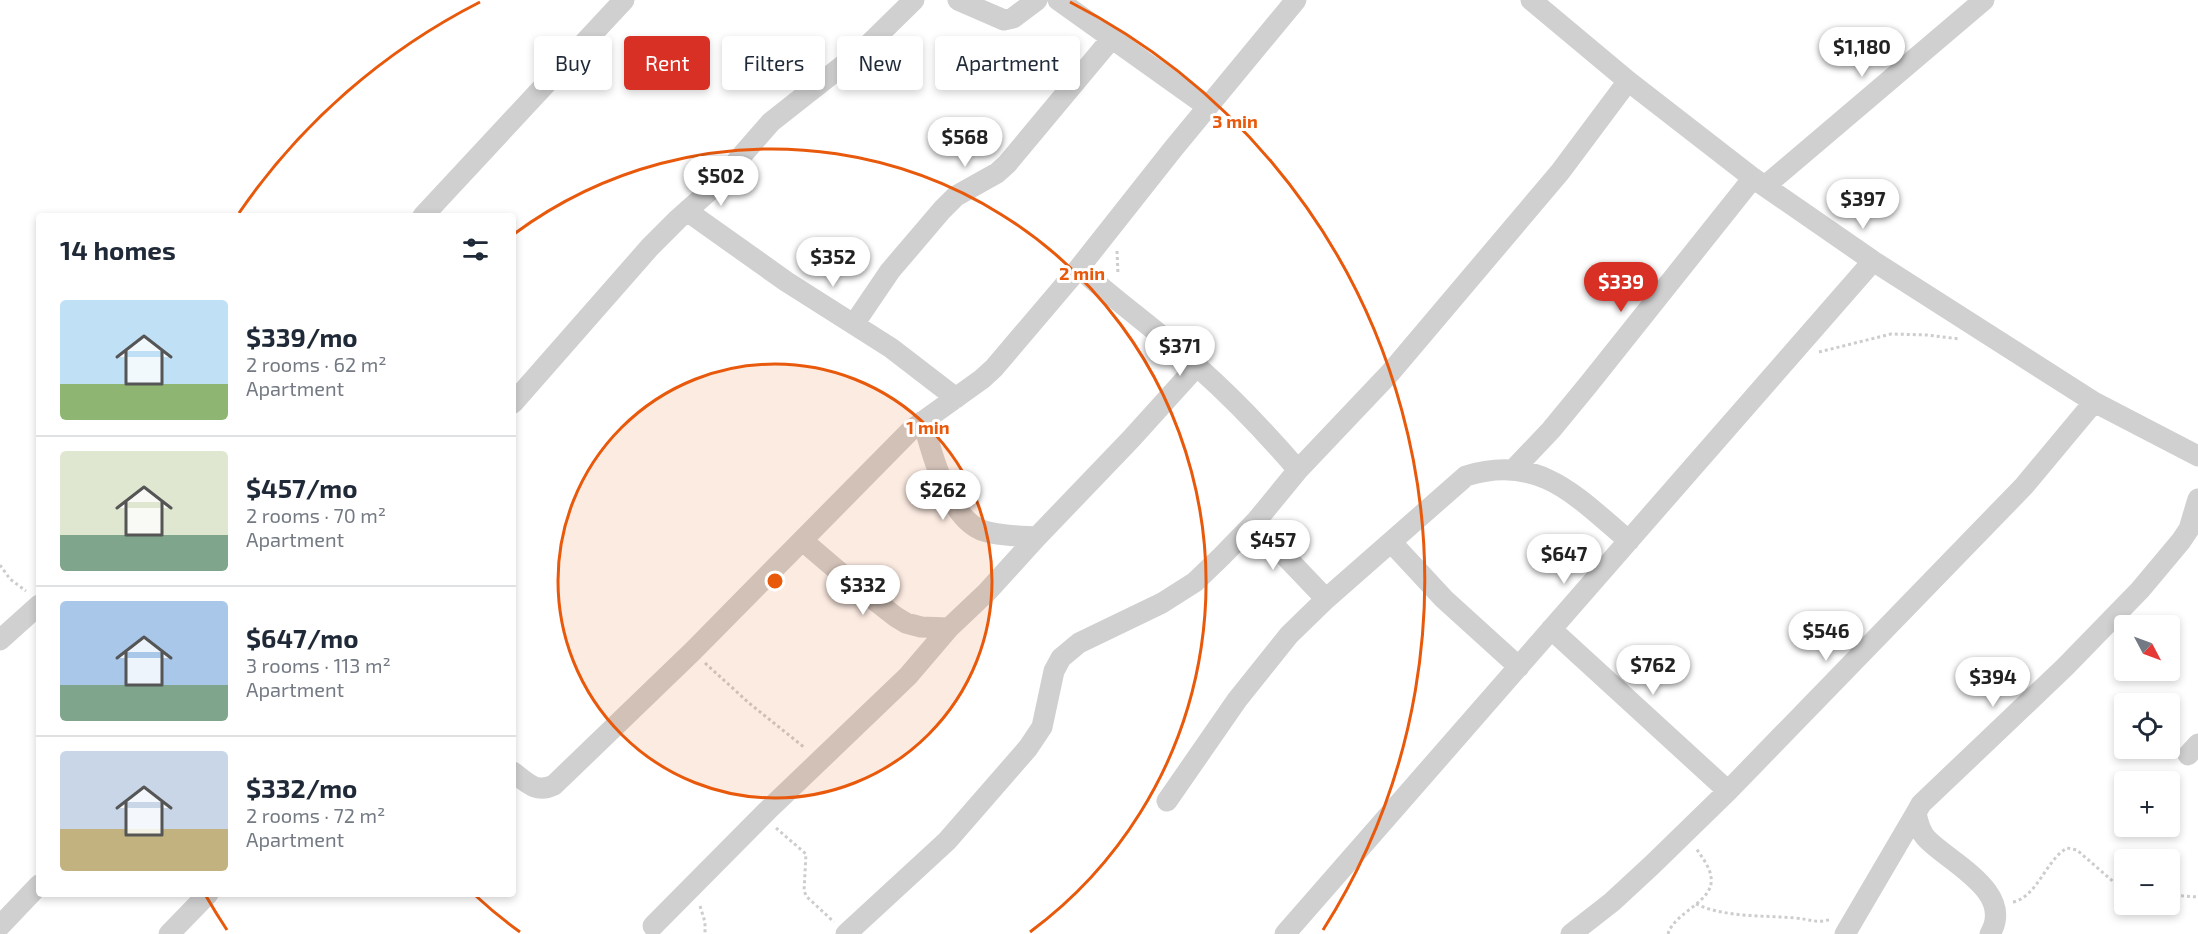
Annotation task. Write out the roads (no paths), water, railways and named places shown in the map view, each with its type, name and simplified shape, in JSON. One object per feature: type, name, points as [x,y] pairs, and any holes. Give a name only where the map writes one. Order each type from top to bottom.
[{"type":"street","points":[[426,213],[624,0]]},
{"type":"street","points":[[516,400],[650,247],[720,181],[771,122],[865,48],[914,0]]},
{"type":"street","points":[[958,0],[1004,20],[1013,18],[1037,0]]},
{"type":"street","points":[[1058,0],[1208,107]]},
{"type":"street","points":[[516,774],[536,788],[554,784],[693,651],[885,455],[923,421],[982,379],[1009,353],[1296,0]]},
{"type":"street","points":[[1531,0],[1628,81],[1759,182],[1873,261],[2094,402],[2198,456]]},
{"type":"street","points":[[1513,470],[1551,430],[1759,182],[1984,0]]},
{"type":"street","points":[[854,324],[890,271],[942,210],[956,196],[997,173],[1006,164],[1112,38]]},
{"type":"street","points":[[846,934],[947,841],[1028,748],[1042,727],[1054,671],[1061,658],[1079,643],[1162,603],[1195,582],[1257,520],[1298,470],[1390,373],[1504,239],[1560,172],[1628,81]]},
{"type":"street","points":[[687,211],[788,282],[898,354],[956,398]]},
{"type":"street","points":[[1285,934],[1873,261]]},
{"type":"street","points":[[1079,268],[1197,366],[1267,433],[1298,470]]},
{"type":"street","points":[[653,926],[766,811],[900,684],[950,628],[1131,440],[1197,366]]},
{"type":"street","points":[[1570,934],[1612,902],[1728,791],[2024,486],[2094,402]]},
{"type":"street","points":[[923,421],[937,465],[951,498],[963,516],[982,530],[1037,537]]},
{"type":"street","points":[[1167,801],[1258,673],[1290,634],[1326,599],[1466,476],[1487,470],[1513,470],[1544,476],[1568,490],[1629,541]]},
{"type":"street","points":[[1845,934],[1921,804],[2065,667],[2140,590],[2181,541],[2188,529],[2198,499]]},
{"type":"street","points":[[1257,520],[1266,536],[1326,599]]},
{"type":"street","points":[[803,541],[850,582],[896,617],[921,627],[950,628]]},
{"type":"street","points":[[1392,543],[1444,599],[1519,666]]},
{"type":"street","points":[[0,640],[36,599]]},
{"type":"street","points":[[1551,629],[1728,791]]},
{"type":"street","points":[[1916,813],[1919,826],[1926,838],[1977,880],[1990,895],[1996,913],[1995,926],[1990,934]]},
{"type":"street","points":[[0,926],[36,888]]},
{"type":"street","points":[[169,934],[205,897]]}]
